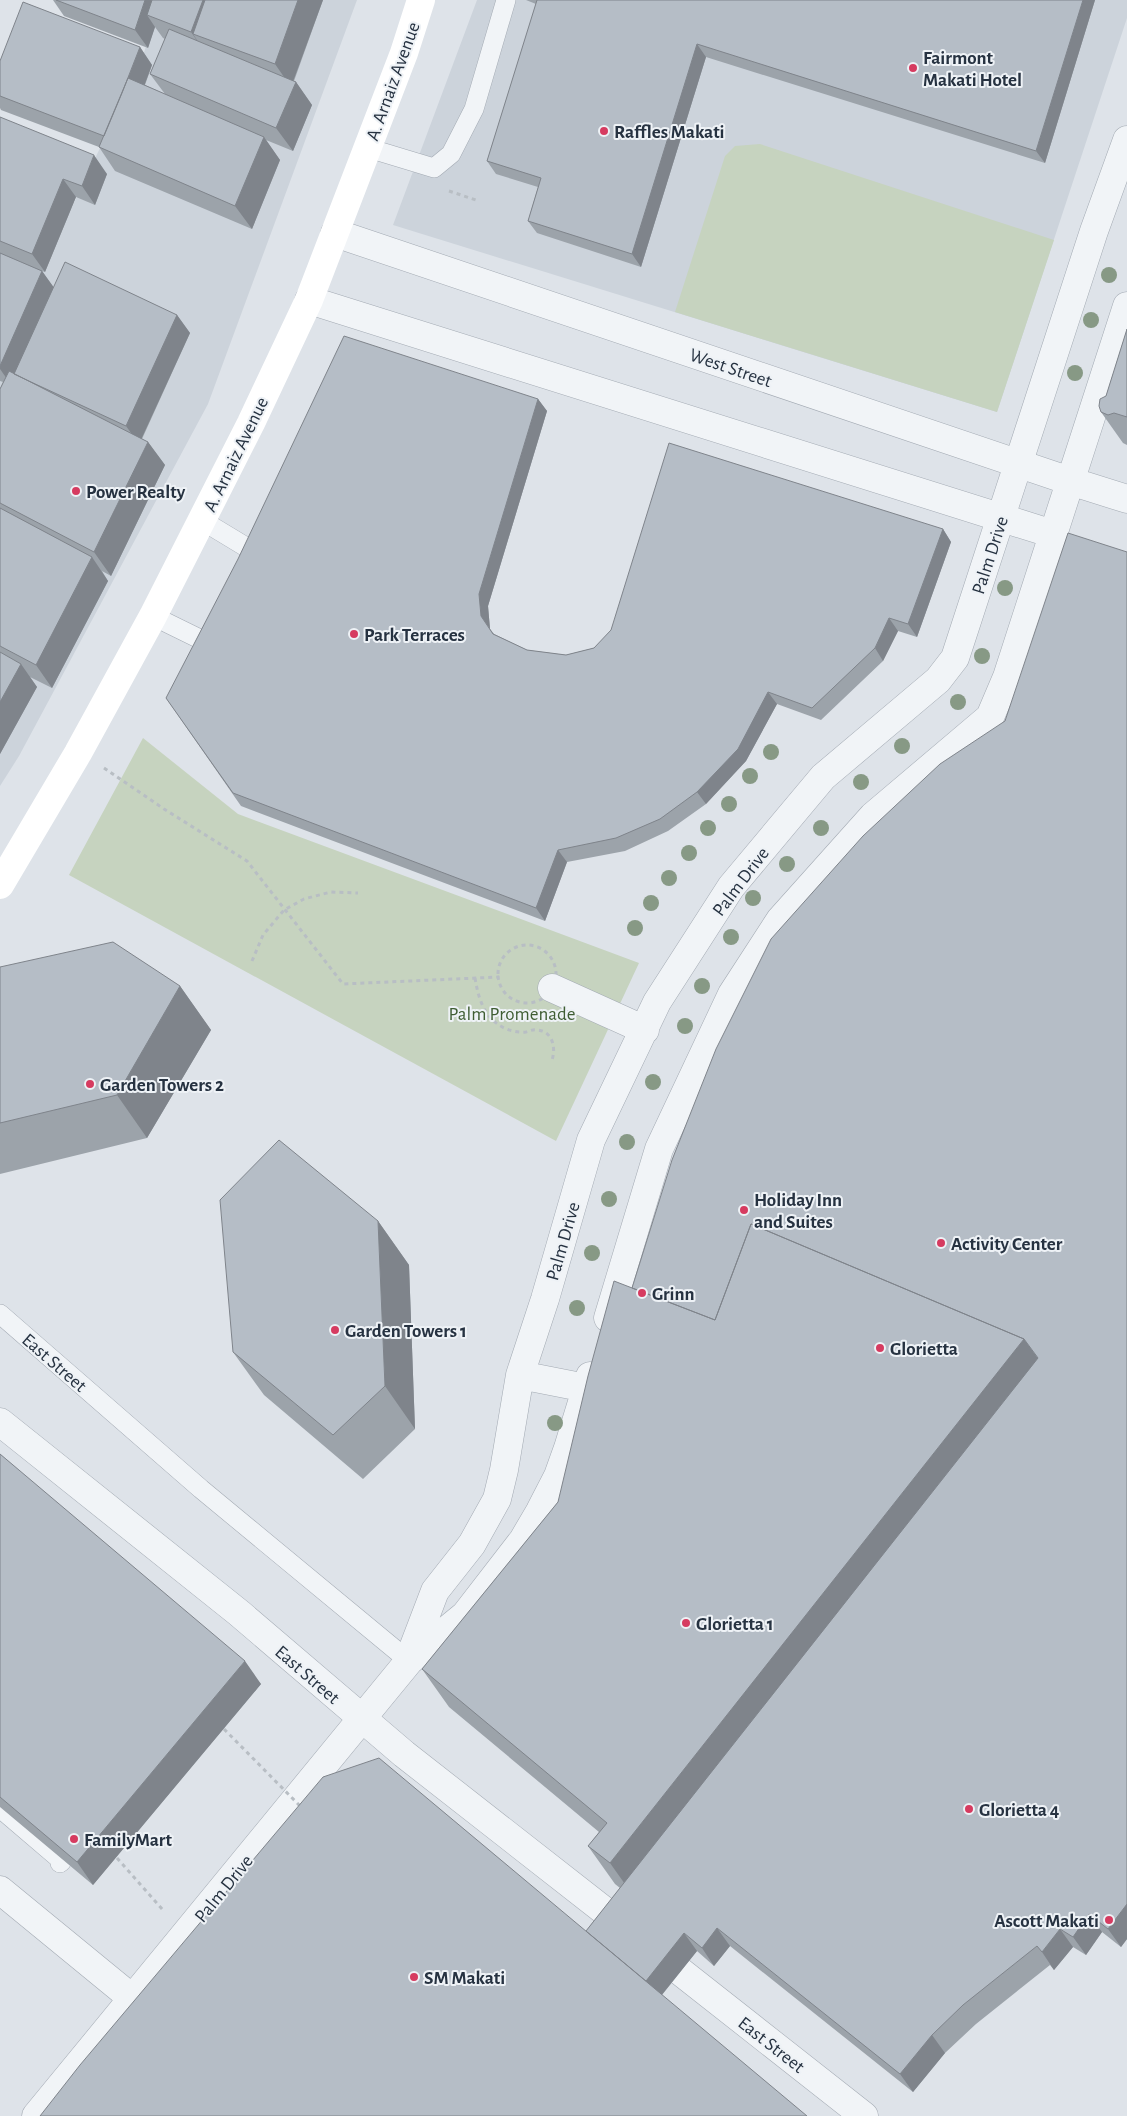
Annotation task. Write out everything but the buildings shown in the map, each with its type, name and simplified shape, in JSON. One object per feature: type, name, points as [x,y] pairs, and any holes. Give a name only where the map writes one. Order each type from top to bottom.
[{"type":"main road","name":"A. Arnaiz Avenue","points":[[0,884],[78,753],[153,616],[203,520],[309,300],[404,53],[421,0]]},
{"type":"street","name":"Palm Drive","points":[[408,1661],[435,1591],[472,1544],[497,1499],[504,1470],[520,1375],[545,1299],[591,1140],[657,1002],[731,888],[823,777],[938,680],[955,658],[1094,231],[1127,140]]},
{"type":"street","name":"West Street","points":[[335,233],[1127,499]]},
{"type":"street","points":[[309,300],[1054,534]]},
{"type":"street","name":"Palm Drive","points":[[36,2116],[80,2078],[132,1999],[408,1661],[464,1615],[523,1540],[558,1476],[568,1448],[659,1149],[732,994],[780,920],[873,816],[990,717],[1007,677],[1127,306]]},
{"type":"street","points":[[552,988],[645,1030]]},
{"type":"street","points":[[520,1375],[586,1388]]},
{"type":"street","name":"East Street","points":[[0,1422],[239,1613],[361,1719],[620,1923]]},
{"type":"street","points":[[0,1890],[132,1999]]},
{"type":"street","name":"East Street","points":[[681,1972],[864,2116]]},
{"type":"lane","points":[[368,148],[434,168],[451,154],[474,109],[506,0]]},
{"type":"lane","points":[[203,520],[246,547]]},
{"type":"lane","points":[[153,616],[210,644]]},
{"type":"lane","name":"East Street","points":[[0,1314],[201,1490],[408,1661]]},
{"type":"lane","points":[[0,1808],[62,1860],[60,1863]]},
{"type":"path","points":[[120,778],[164,809],[247,861],[343,984],[499,977]]},
{"type":"path","points":[[252,960],[263,935],[284,910],[304,899],[331,892],[358,893]]},
{"type":"path","points":[[475,978],[477,992],[490,1017],[500,1026],[512,1031],[544,1031],[555,1047],[552,1060]]},
{"type":"path","points":[[224,1729],[305,1811]]},
{"type":"path","points":[[117,1858],[185,1935]]},
{"type":"shaded area","points":[[162,0],[357,0],[208,404],[19,756],[0,786],[0,358],[140,64]]},
{"type":"shaded area","points":[[477,0],[1127,0],[1127,18],[997,412],[393,225]]},
{"type":"green space","points":[[760,144],[1054,240],[997,412],[675,312],[725,156],[735,146]]},
{"type":"green space","name":"Palm Promenade","points":[[143,738],[238,814],[639,963],[556,1141],[69,875]]},
{"type":"place","name":"Fairmont Makati Hotel","points":[[913,68]]},
{"type":"place","name":"Raffles Makati","points":[[604,131]]},
{"type":"place","name":"Power Realty","points":[[76,491]]},
{"type":"place","name":"Park Terraces","points":[[354,634]]},
{"type":"place","name":"Garden Towers 2","points":[[90,1084]]},
{"type":"place","name":"Holiday Inn and Suites","points":[[744,1210]]},
{"type":"place","name":"Activity Center","points":[[941,1243]]},
{"type":"place","name":"Grinn","points":[[642,1293]]},
{"type":"place","name":"Garden Towers 1","points":[[335,1330]]},
{"type":"place","name":"Glorietta","points":[[880,1348]]},
{"type":"place","name":"Glorietta 1","points":[[686,1623]]},
{"type":"place","name":"Glorietta 4","points":[[969,1809]]},
{"type":"place","name":"FamilyMart","points":[[74,1839]]},
{"type":"place","name":"Ascott Makati","points":[[1109,1920]]},
{"type":"place","name":"SM Makati","points":[[414,1977]]}]
